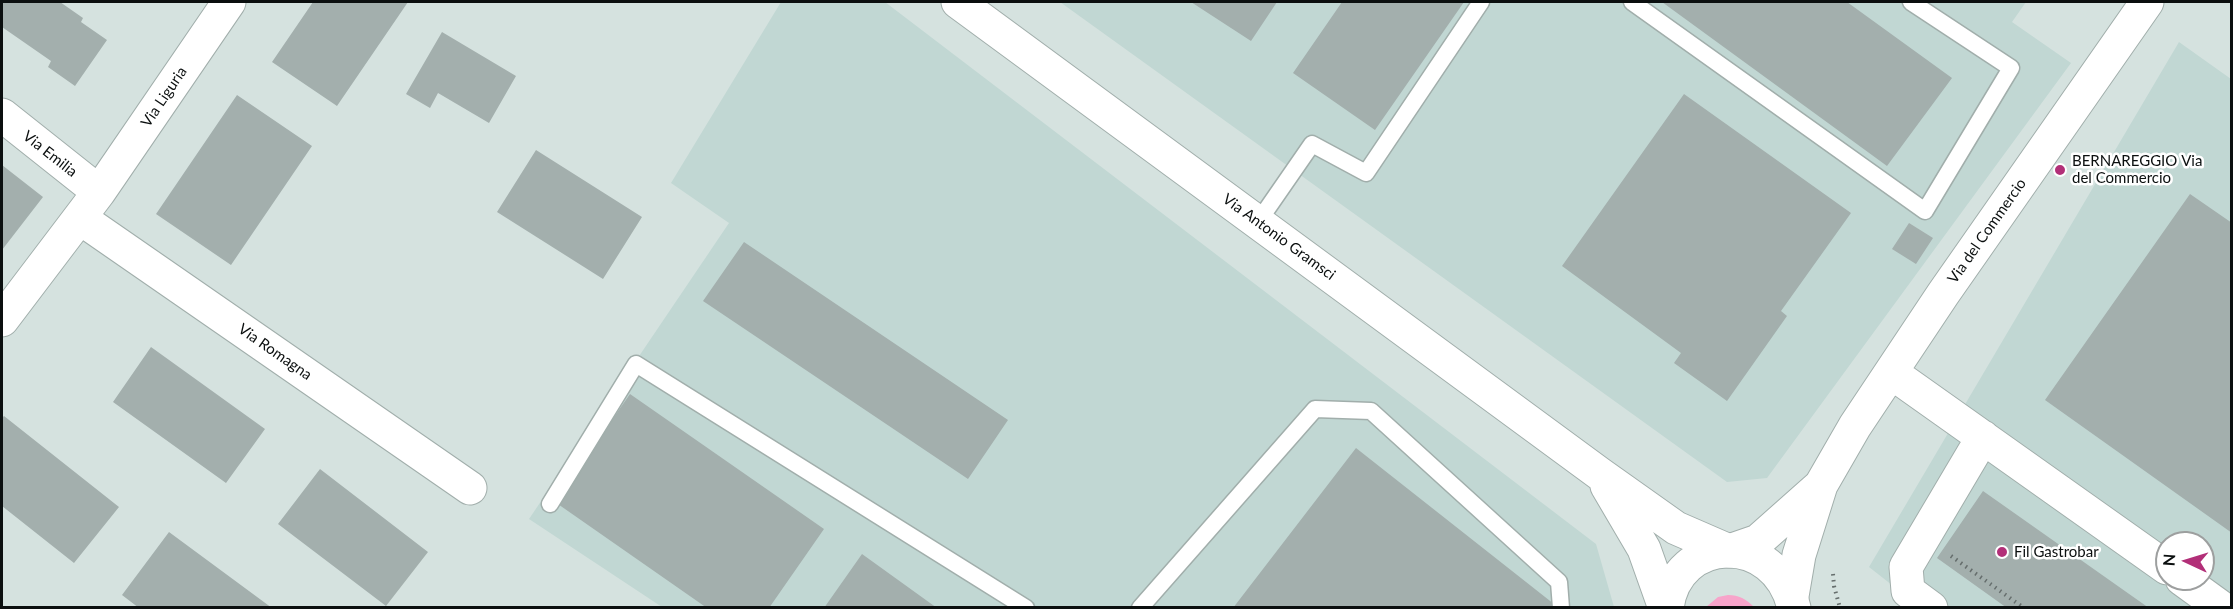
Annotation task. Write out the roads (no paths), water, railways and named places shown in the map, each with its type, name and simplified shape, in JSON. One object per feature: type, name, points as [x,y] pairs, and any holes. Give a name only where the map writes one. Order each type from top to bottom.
[{"type":"street","name":"Via Liguria","points":[[89,205],[229,2]]},
{"type":"street","name":"Via Antonio Gramsci","points":[[958,2],[1676,528],[1729,551],[1752,555],[1768,563],[1781,575],[1795,604]]},
{"type":"street","name":"Via del Commercio","points":[[1795,604],[1799,555],[1821,485],[1855,426],[1943,294],[2147,2]]},
{"type":"street","name":"Via Emilia","points":[[2,115],[89,205]]},
{"type":"street","points":[[2,320],[89,205]]},
{"type":"street","name":"Via Romagna","points":[[89,205],[470,488]]},
{"type":"street","points":[[1892,373],[2155,559]]},
{"type":"street","points":[[1931,608],[1908,591],[1906,567],[1983,437]]},
{"type":"street","name":"Via Antonio Gramsci","points":[[1600,474],[1644,549],[1666,608]]},
{"type":"street","name":"Via del Commercio","points":[[1666,608],[1671,590],[1684,571],[1697,560],[1758,541],[1821,485]]},
{"type":"street","points":[[2199,591],[2222,608]]},
{"type":"lane","points":[[1258,222],[1312,144],[1366,173],[1481,2]]},
{"type":"lane","points":[[1632,2],[1925,210],[2011,68],[1911,2]]},
{"type":"lane","points":[[550,504],[636,364],[1026,608]]},
{"type":"lane","points":[[1140,608],[1315,409],[1371,411],[1559,582],[1561,608]]},
{"type":"place","name":"BERNAREGGIO Via del Commercio","points":[[2060,170]]},
{"type":"place","name":"Fil Gastrobar","points":[[2002,552]]}]
